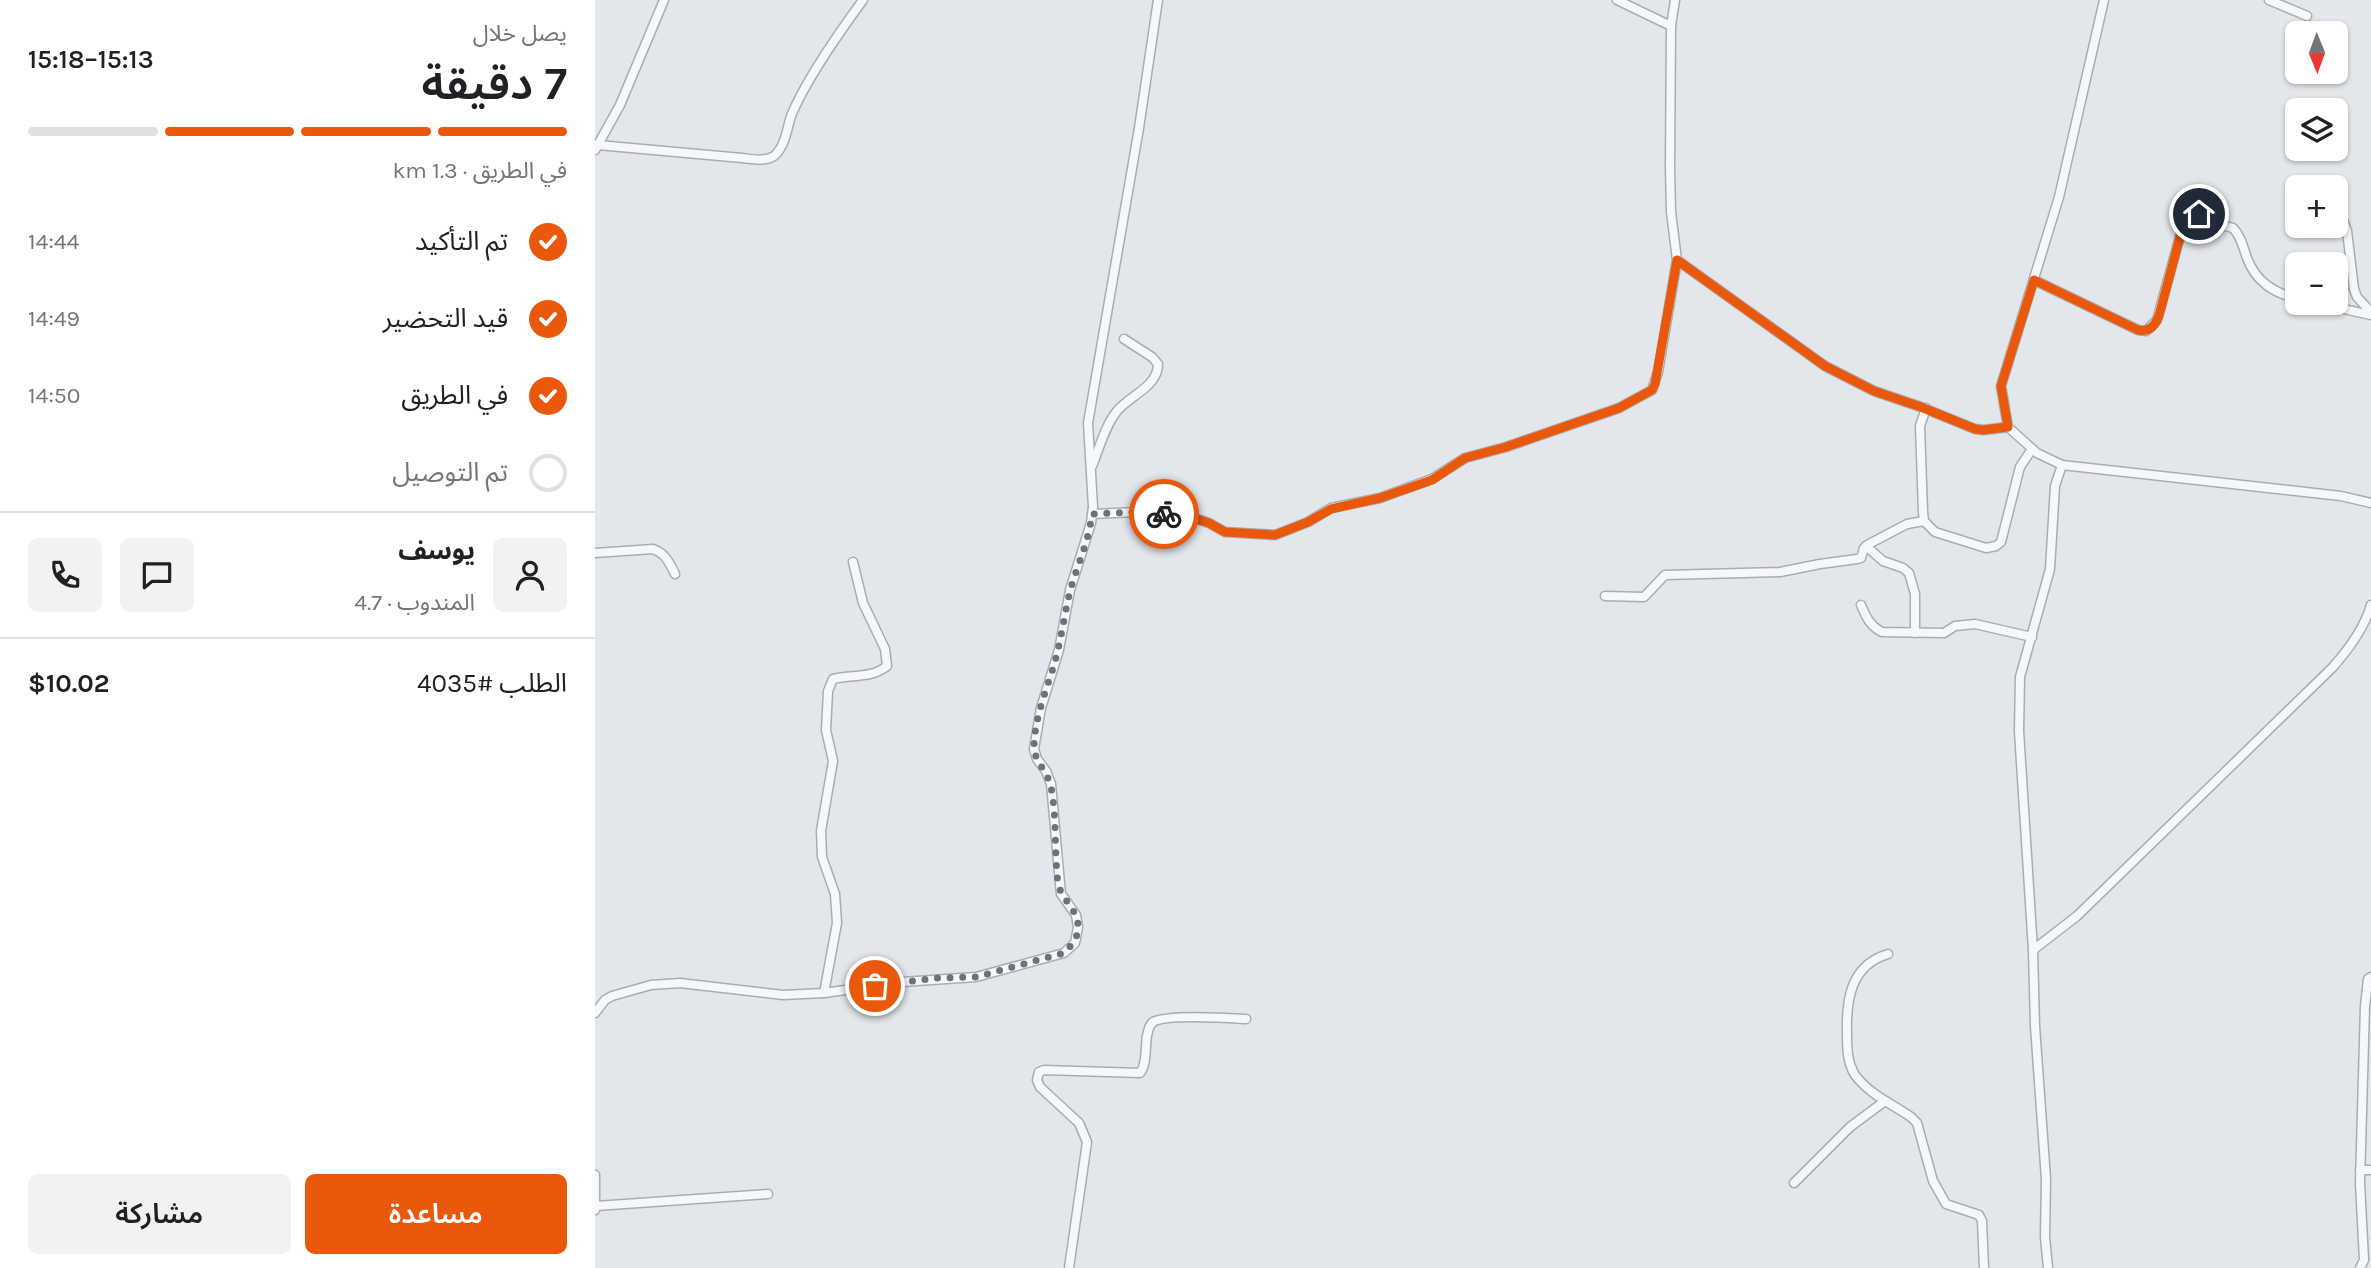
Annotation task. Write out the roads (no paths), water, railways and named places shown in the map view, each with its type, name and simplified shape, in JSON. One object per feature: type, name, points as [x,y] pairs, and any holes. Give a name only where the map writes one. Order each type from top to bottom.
[{"type":"street","points":[[664,0],[620,105],[597,147],[742,158],[762,159],[773,156],[780,149],[793,112],[818,68],[863,0]]},
{"type":"street","points":[[595,1013],[605,1000],[612,996],[650,985],[680,983],[783,995],[824,993],[902,982],[976,977],[1064,953],[1075,943],[1079,927],[1076,915],[1061,894],[1058,882],[1051,784],[1034,749],[1041,708],[1059,650],[1070,590],[1086,543],[1092,514],[1089,423],[1093,391],[1139,128],[1158,0]]},
{"type":"street","points":[[1617,0],[1671,26]]},
{"type":"street","points":[[1092,514],[1136,512],[1185,515],[1225,532],[1275,535],[1308,522],[1331,509],[1380,498],[1432,480],[1465,458],[1506,447],[1619,408],[1652,390],[1677,260],[1671,212],[1671,26],[1675,0]]},
{"type":"street","points":[[2104,0],[2059,197],[2001,386],[2008,427],[2032,449],[2062,465],[2341,496],[2371,503]]},
{"type":"street","points":[[2269,0],[2307,16]]},
{"type":"street","points":[[2034,280],[2138,330],[2146,331],[2154,326],[2160,312],[2185,218],[2194,213],[2209,222],[2233,228],[2240,238],[2252,269],[2261,281],[2277,293],[2285,295]]},
{"type":"street","points":[[2348,238],[2354,289],[2357,297],[2371,313]]},
{"type":"street","points":[[1677,260],[1825,366],[1874,391],[1926,408],[1975,429],[2008,427]]},
{"type":"street","points":[[2348,309],[2371,313]]},
{"type":"street","points":[[1091,469],[1115,412],[1157,375],[1158,364],[1152,357],[1123,339]]},
{"type":"street","points":[[1926,408],[1920,426],[1920,478],[1924,521],[1935,532],[1986,548],[1996,547],[2001,542],[2020,467],[2032,449]]},
{"type":"street","points":[[2048,1268],[2045,1237],[2046,1179],[2019,731],[2020,677],[2050,569],[2055,486],[2062,465]]},
{"type":"street","points":[[1605,596],[1644,597],[1665,575],[1780,572],[1857,559],[1861,558],[1866,546],[1907,524],[1924,521]]},
{"type":"street","points":[[1866,546],[1883,561],[1909,573],[1915,594],[1915,633]]},
{"type":"street","points":[[595,553],[653,549],[662,552],[675,574]]},
{"type":"street","points":[[824,993],[837,923],[835,894],[822,857],[821,831],[833,761],[826,730],[828,691],[833,679],[869,675],[880,672],[887,666],[885,649],[863,603],[853,562]]},
{"type":"street","points":[[1861,605],[1867,620],[1875,628],[1889,633],[1944,634],[1955,626],[1975,624],[2032,636]]},
{"type":"street","points":[[2033,950],[2077,916],[2269,732],[2345,653],[2369,617],[2371,605]]},
{"type":"street","points":[[1888,954],[1869,963],[1854,980],[1849,992],[1847,1048],[1851,1067],[1867,1088],[1917,1123],[1933,1181],[1946,1204],[1979,1215],[1984,1268]]},
{"type":"street","points":[[2360,1268],[2364,1260],[2360,1170],[2365,1006],[2368,979],[2371,977]]},
{"type":"street","points":[[1069,1268],[1087,1142],[1079,1123],[1040,1087],[1037,1080],[1039,1072],[1139,1073],[1144,1066],[1147,1032],[1150,1024],[1157,1020],[1246,1019]]},
{"type":"street","points":[[1794,1183],[1850,1128],[1885,1101]]},
{"type":"street","points":[[2360,1170],[2371,1170]]},
{"type":"street","points":[[595,1175],[595,1208],[768,1194]]}]
